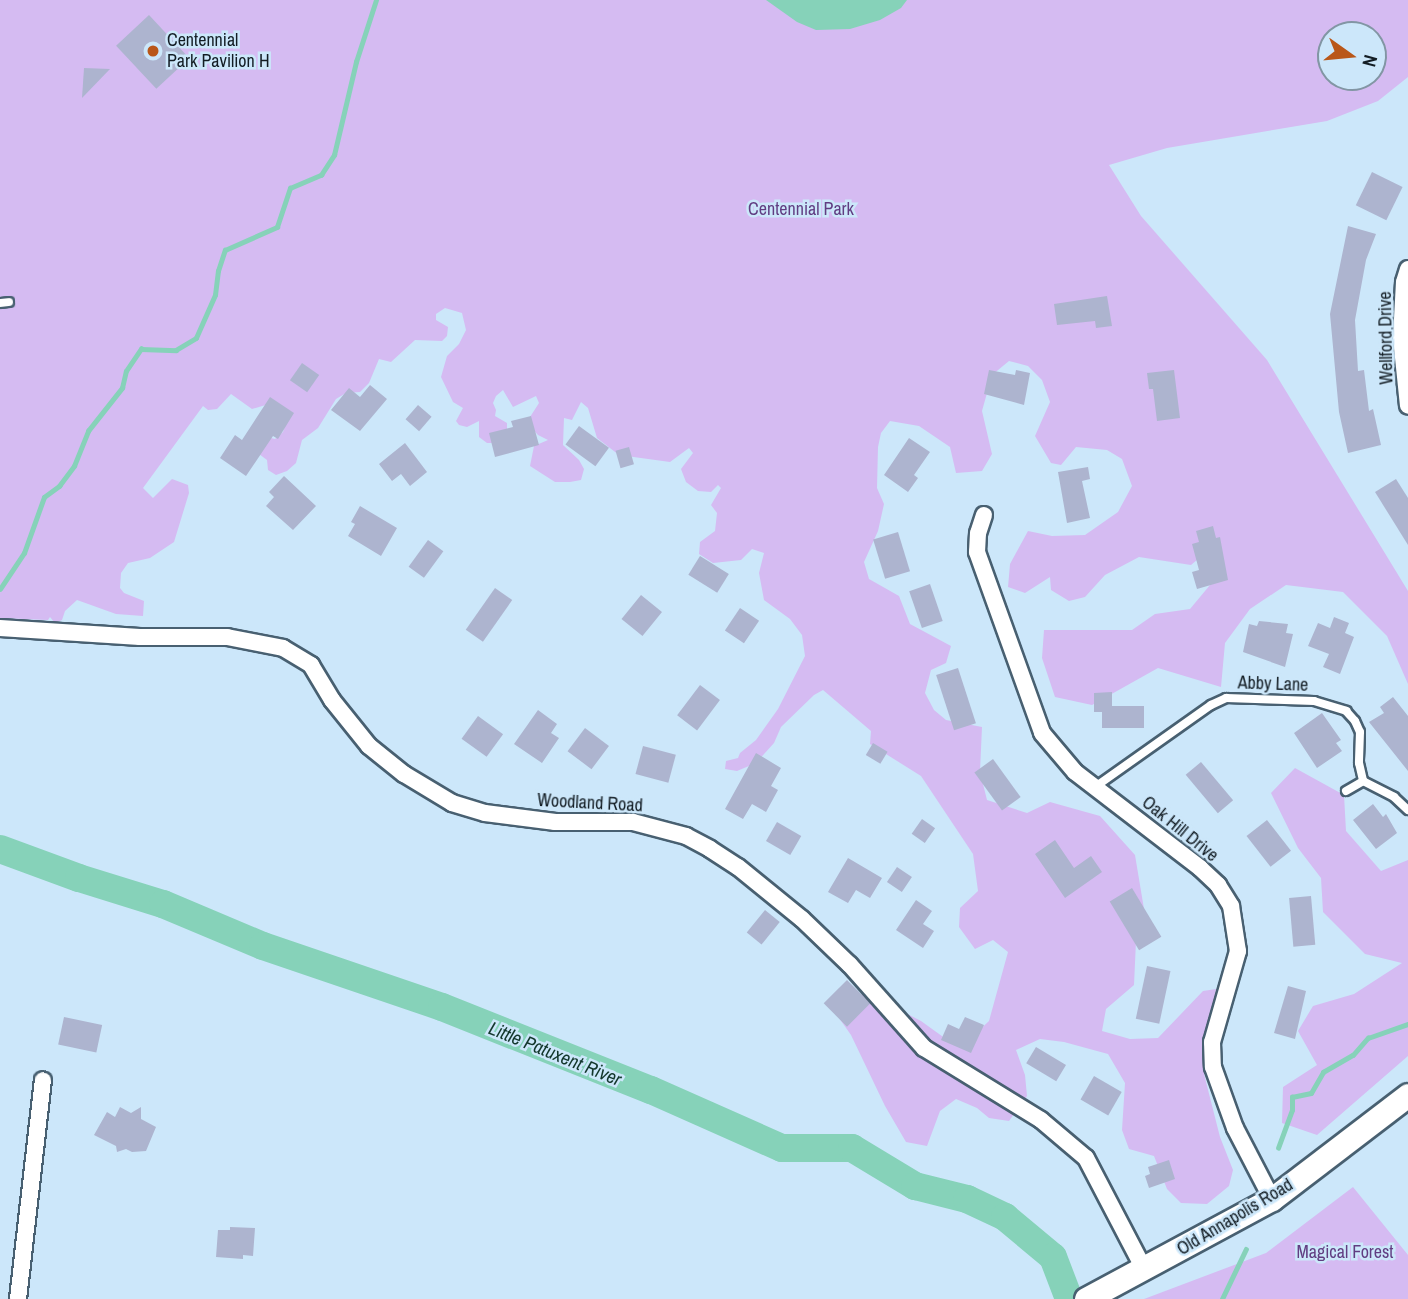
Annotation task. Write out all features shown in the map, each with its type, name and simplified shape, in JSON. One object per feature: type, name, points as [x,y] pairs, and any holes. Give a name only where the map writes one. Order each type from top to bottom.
[{"type":"street","name":"Wellford Drive","points":[[1408,270],[1404,282],[1401,338],[1408,406]]},
{"type":"street","name":"Oak Hill Drive","points":[[984,515],[978,534],[977,552],[1031,709],[1042,733],[1056,753],[1095,787],[1200,868],[1218,885],[1231,906],[1238,951],[1212,1042],[1213,1066],[1235,1128],[1272,1199]]},
{"type":"street","name":"Woodland Road","points":[[0,628],[140,637],[227,637],[282,648],[312,666],[332,700],[369,746],[407,776],[452,803],[485,813],[555,822],[633,822],[686,836],[710,849],[738,867],[802,919],[850,965],[924,1048],[1041,1120],[1086,1158],[1144,1269]]},
{"type":"street","points":[[18,1299],[43,1080]]},
{"type":"street","name":"Old Annapolis Road","points":[[1089,1297],[1272,1199],[1408,1095]]},
{"type":"lane","name":"Abby Lane","points":[[1095,787],[1211,705],[1226,698],[1242,696],[1314,701],[1346,711],[1360,732],[1359,762],[1363,781]]},
{"type":"lane","points":[[1346,792],[1363,781],[1394,797],[1408,810]]},
{"type":"green space","name":"Centennial Park","points":[[0,0],[1408,0],[1408,77],[1378,101],[1327,121],[1167,148],[1109,165],[1141,216],[1267,360],[1408,591],[1408,684],[1387,636],[1343,592],[1286,585],[1250,609],[1225,643],[1221,687],[1158,668],[1092,705],[1055,697],[1042,658],[1044,630],[1132,630],[1155,614],[1190,609],[1210,585],[1205,553],[1191,565],[1139,557],[1105,575],[1085,597],[1069,601],[1051,590],[1050,577],[1025,593],[1008,587],[1010,564],[1028,531],[1052,536],[1085,535],[1118,512],[1132,486],[1122,459],[1107,450],[1076,447],[1061,465],[1051,463],[1035,436],[1050,402],[1042,380],[1028,366],[1009,361],[992,375],[982,411],[992,454],[982,471],[956,473],[950,447],[919,426],[890,421],[881,433],[878,447],[877,488],[884,504],[878,531],[864,562],[869,579],[899,596],[910,624],[951,646],[946,663],[931,670],[925,693],[934,710],[946,720],[982,727],[980,772],[987,800],[1027,813],[1050,802],[1100,816],[1135,855],[1144,909],[1136,941],[1134,985],[1106,1009],[1102,1031],[1130,1039],[1158,1038],[1203,991],[1216,989],[1204,1074],[1220,1137],[1233,1170],[1229,1186],[1207,1204],[1181,1203],[1167,1189],[1154,1156],[1129,1149],[1122,1130],[1125,1083],[1108,1054],[1064,1042],[1040,1039],[1016,1050],[1025,1075],[1027,1096],[1009,1121],[989,1118],[977,1108],[956,1099],[940,1111],[927,1146],[906,1142],[885,1106],[851,1035],[839,1018],[845,994],[871,995],[921,1021],[946,1039],[967,1042],[989,1021],[1008,952],[993,940],[975,949],[959,927],[960,908],[978,891],[973,854],[921,776],[870,744],[871,731],[823,690],[814,695],[781,727],[774,743],[756,763],[737,771],[725,769],[726,761],[738,758],[740,753],[756,740],[778,709],[805,656],[802,635],[790,619],[764,600],[759,573],[764,553],[752,549],[741,560],[713,563],[699,554],[700,542],[715,531],[717,513],[711,505],[721,488],[718,485],[711,492],[698,491],[686,482],[681,469],[693,453],[689,448],[670,462],[619,455],[597,438],[588,408],[581,402],[572,420],[564,418],[563,445],[579,460],[584,469],[581,480],[555,482],[530,466],[534,446],[548,440],[538,435],[530,426],[530,417],[539,403],[536,396],[513,407],[503,390],[496,396],[493,403],[495,416],[507,423],[507,435],[500,443],[487,443],[479,437],[479,421],[467,427],[459,425],[456,421],[463,408],[453,402],[441,377],[447,356],[459,344],[466,330],[462,313],[445,308],[436,314],[436,320],[448,327],[447,336],[442,341],[415,340],[391,362],[379,359],[369,383],[360,392],[346,393],[336,399],[318,428],[302,440],[296,463],[287,471],[276,475],[268,470],[267,460],[259,454],[267,437],[275,439],[283,432],[286,423],[269,404],[252,409],[231,394],[217,409],[208,410],[203,406],[143,488],[153,498],[172,479],[188,485],[189,493],[174,542],[150,558],[128,563],[121,573],[120,588],[124,593],[144,601],[143,616],[116,614],[77,600],[65,611],[62,620],[55,623],[50,617],[48,620],[0,618]]},
{"type":"green space","points":[[1295,768],[1344,795],[1346,831],[1381,871],[1408,860],[1408,1056],[1317,1135],[1282,1123],[1283,1087],[1317,1065],[1298,1031],[1313,1006],[1354,994],[1402,963],[1365,954],[1323,912],[1321,878],[1298,848],[1271,793]]},
{"type":"green space","name":"Magical Forest","points":[[1353,1187],[1408,1255],[1408,1299],[1144,1299],[1266,1253]]},
{"type":"shaded area","points":[[766,0],[907,0],[901,8],[880,20],[850,29],[816,30],[797,22]]},
{"type":"building","name":"Centennial Park Pavilion H","points":[[149,15],[189,58],[156,89],[116,46]]},
{"type":"building","points":[[84,68],[110,69],[82,98]]},
{"type":"building","points":[[1372,172],[1403,187],[1386,220],[1356,205]]},
{"type":"building","points":[[1348,226],[1376,234],[1366,260],[1355,320],[1358,371],[1364,370],[1369,411],[1373,409],[1381,445],[1348,453],[1339,412],[1330,314]]},
{"type":"building","points":[[1107,296],[1112,326],[1096,328],[1095,321],[1057,325],[1054,304]]},
{"type":"building","points":[[302,363],[319,375],[307,392],[290,380]]},
{"type":"building","points":[[989,370],[1015,375],[1016,370],[1030,373],[1024,405],[984,394]]},
{"type":"building","points":[[1174,370],[1180,418],[1157,421],[1153,389],[1149,389],[1147,373]]},
{"type":"building","points":[[370,385],[387,399],[360,431],[331,410],[349,388],[360,397]]},
{"type":"building","points":[[270,397],[294,413],[278,439],[273,436],[246,476],[220,458],[235,435],[242,440]]},
{"type":"building","points":[[418,405],[432,417],[419,431],[406,419]]},
{"type":"building","points":[[531,416],[539,445],[495,457],[489,433],[513,427],[511,421]]},
{"type":"building","points":[[579,426],[609,448],[595,466],[565,445]]},
{"type":"building","points":[[909,438],[930,452],[914,475],[918,478],[908,492],[884,475]]},
{"type":"building","points":[[405,443],[427,472],[410,486],[401,474],[392,481],[379,464]]},
{"type":"building","points":[[629,447],[634,464],[621,468],[616,451]]},
{"type":"building","points":[[1088,467],[1090,479],[1082,481],[1090,518],[1067,523],[1058,472]]},
{"type":"building","points":[[284,476],[316,506],[293,530],[266,506],[274,497],[269,492]]},
{"type":"building","points":[[1396,479],[1408,498],[1408,545],[1375,492]]},
{"type":"building","points":[[360,506],[397,528],[381,556],[348,536],[355,524],[351,522]]},
{"type":"building","points":[[1213,526],[1216,538],[1220,537],[1228,580],[1197,589],[1192,572],[1199,570],[1192,544],[1199,542],[1196,531]]},
{"type":"building","points":[[898,532],[910,571],[885,579],[873,540]]},
{"type":"building","points":[[428,540],[443,551],[424,578],[409,567]]},
{"type":"building","points":[[700,556],[729,574],[717,593],[688,575]]},
{"type":"building","points":[[930,584],[943,621],[922,628],[909,591]]},
{"type":"building","points":[[495,588],[512,600],[483,642],[466,630]]},
{"type":"building","points":[[641,595],[662,612],[642,636],[621,619]]},
{"type":"building","points":[[740,608],[759,621],[744,643],[725,630]]},
{"type":"building","points":[[1334,617],[1349,623],[1345,633],[1354,637],[1340,674],[1323,667],[1329,654],[1308,646],[1318,623],[1330,628]]},
{"type":"building","points":[[1259,621],[1288,624],[1286,633],[1293,634],[1285,667],[1243,652],[1249,624],[1257,626]]},
{"type":"building","points":[[958,668],[976,723],[954,730],[936,675]]},
{"type":"building","points":[[700,685],[720,700],[697,730],[677,715]]},
{"type":"building","points":[[1112,692],[1112,706],[1144,706],[1144,728],[1102,728],[1102,712],[1094,712],[1094,693]]},
{"type":"building","points":[[1393,697],[1408,716],[1408,771],[1369,722],[1384,713],[1380,707]]},
{"type":"building","points":[[538,710],[557,724],[551,733],[559,738],[542,763],[514,744]]},
{"type":"building","points":[[1322,713],[1341,740],[1336,743],[1342,751],[1317,768],[1294,733]]},
{"type":"building","points":[[478,716],[503,734],[487,757],[462,739]]},
{"type":"building","points":[[585,728],[609,746],[592,769],[568,751]]},
{"type":"building","points":[[873,743],[888,752],[880,764],[866,755]]},
{"type":"building","points":[[643,746],[676,755],[668,783],[635,774]]},
{"type":"building","points":[[756,753],[781,768],[771,786],[778,790],[766,812],[752,804],[743,819],[725,809]]},
{"type":"building","points":[[993,759],[1021,797],[1002,811],[974,773]]},
{"type":"building","points":[[1201,762],[1233,800],[1218,813],[1186,775]]},
{"type":"building","points":[[1373,804],[1383,817],[1386,814],[1397,833],[1376,849],[1353,820]]},
{"type":"building","points":[[922,819],[935,828],[925,843],[912,834]]},
{"type":"building","points":[[1267,820],[1291,851],[1271,867],[1247,836]]},
{"type":"building","points":[[777,822],[801,836],[790,855],[766,841]]},
{"type":"building","points":[[1055,840],[1074,868],[1091,856],[1102,872],[1065,898],[1035,854]]},
{"type":"building","points":[[848,858],[882,878],[870,898],[856,890],[848,903],[828,892]]},
{"type":"building","points":[[897,867],[912,877],[902,892],[887,882]]},
{"type":"building","points":[[1132,888],[1161,937],[1139,950],[1110,901]]},
{"type":"building","points":[[1311,896],[1315,945],[1293,947],[1289,898]]},
{"type":"building","points":[[916,900],[932,911],[923,924],[934,931],[923,948],[896,930]]},
{"type":"building","points":[[765,910],[780,922],[762,944],[747,933]]},
{"type":"building","points":[[1147,966],[1170,971],[1159,1024],[1136,1019]]},
{"type":"building","points":[[847,980],[870,1003],[847,1027],[824,1003]]},
{"type":"building","points":[[1288,986],[1306,991],[1295,1039],[1274,1033]]},
{"type":"building","points":[[64,1017],[102,1025],[96,1052],[58,1044]]},
{"type":"building","points":[[965,1017],[984,1025],[971,1053],[941,1040],[948,1024],[959,1029]]},
{"type":"building","points":[[1036,1047],[1066,1065],[1056,1081],[1026,1063]]},
{"type":"building","points":[[1094,1076],[1122,1092],[1108,1115],[1080,1099]]},
{"type":"building","points":[[120,1107],[131,1113],[141,1107],[141,1119],[156,1127],[146,1151],[132,1152],[126,1149],[117,1152],[116,1146],[94,1135],[107,1112],[115,1117]]},
{"type":"building","points":[[1169,1160],[1175,1179],[1149,1188],[1145,1176],[1150,1174],[1148,1167]]},
{"type":"building","points":[[230,1227],[255,1228],[253,1256],[243,1255],[243,1259],[216,1257],[218,1230],[230,1230]]},
{"type":"waterway","points":[[0,589],[24,553],[44,497],[59,486],[74,466],[88,431],[122,388],[126,371],[141,349],[176,350],[196,338],[215,295],[218,271],[225,250],[277,227],[290,188],[321,175],[334,155],[356,62],[376,0]]},
{"type":"waterway","name":"Little Patuxent River","points":[[0,849],[79,878],[163,904],[263,946],[442,1007],[651,1090],[782,1148],[852,1148],[915,1186],[967,1199],[1005,1217],[1053,1257],[1069,1299]]},
{"type":"waterway","points":[[1278,1148],[1292,1110],[1292,1097],[1311,1093],[1323,1072],[1353,1055],[1368,1038],[1408,1024]]},
{"type":"waterway","points":[[1222,1299],[1246,1249]]},
{"type":"place","name":"Centennial Park Pavilion H","points":[[153,51]]}]
